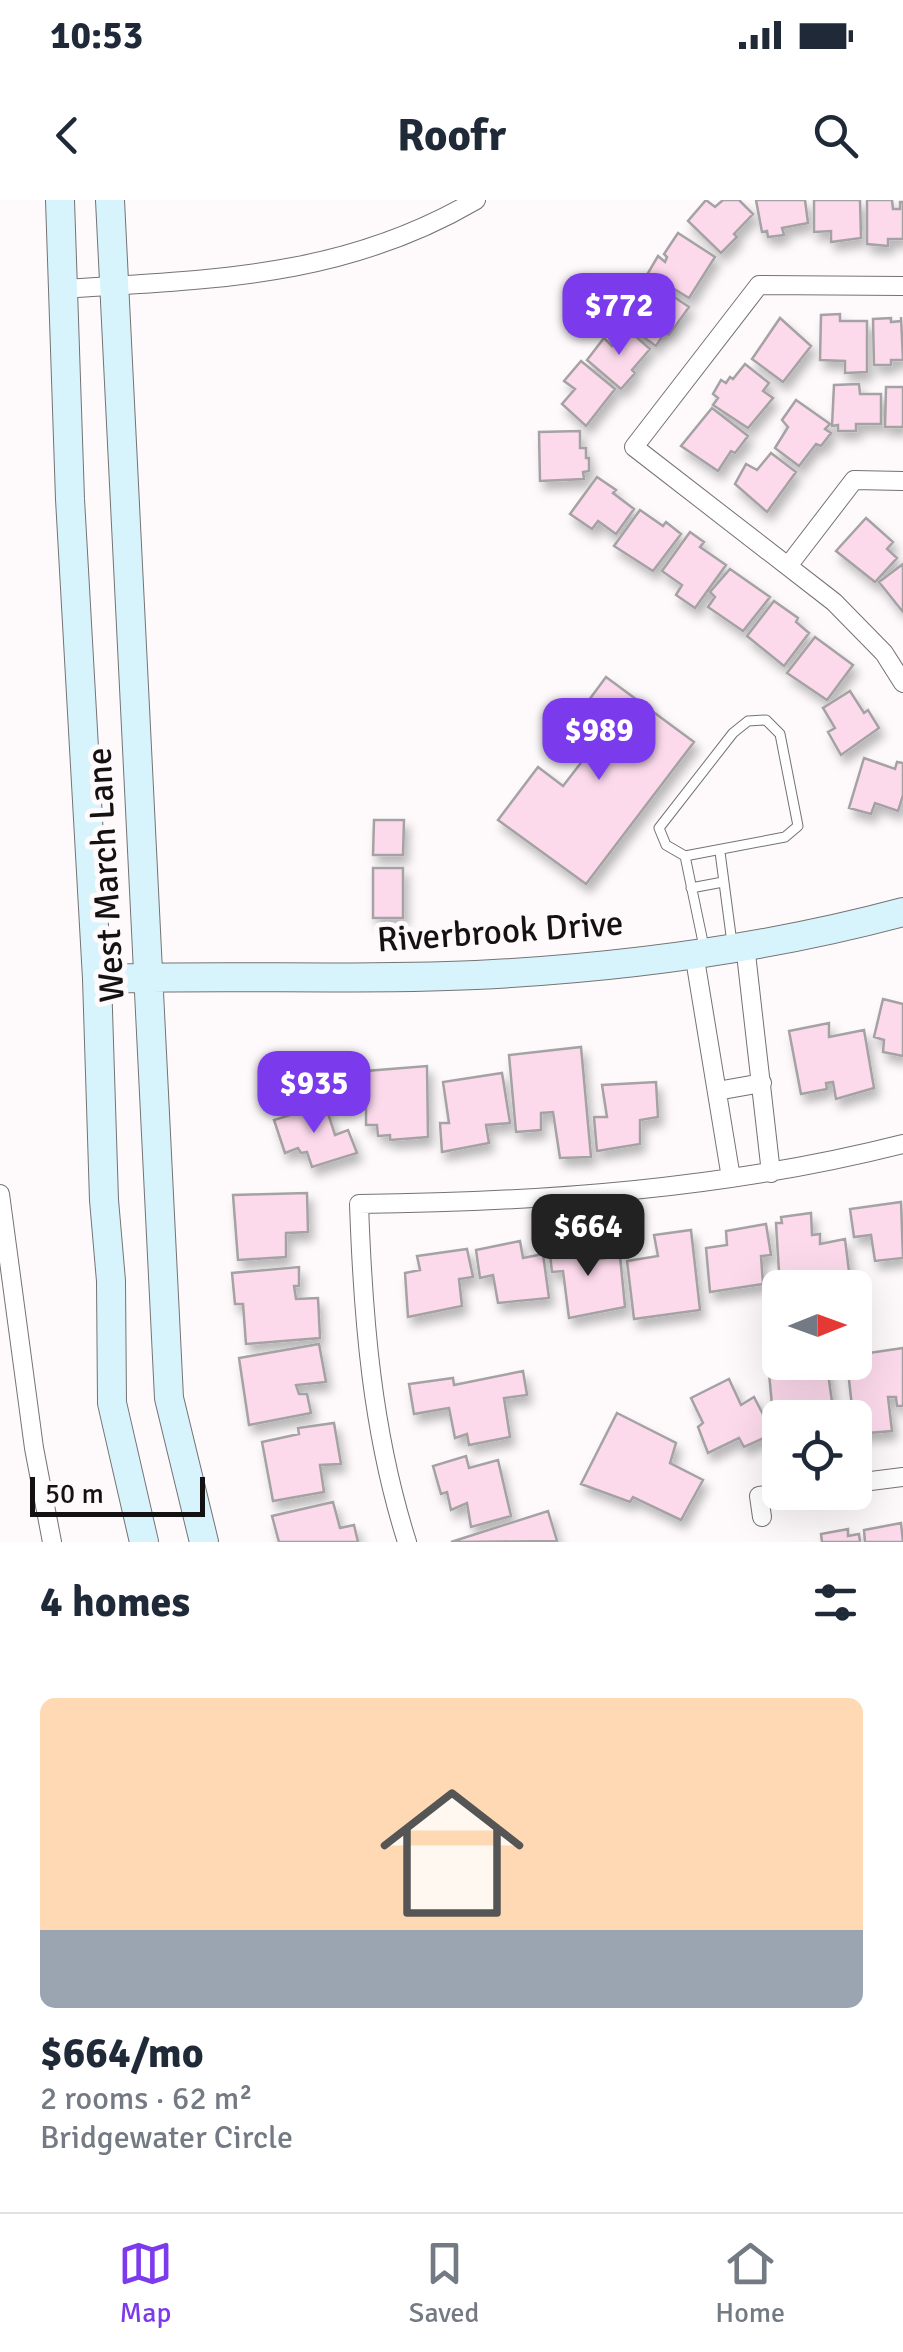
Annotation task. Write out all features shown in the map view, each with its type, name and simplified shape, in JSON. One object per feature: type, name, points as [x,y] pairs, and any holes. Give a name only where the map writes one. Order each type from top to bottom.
[{"type":"street","name":"West March Lane","points":[[60,200],[70,500],[97,979],[112,1402],[144,1542]]},
{"type":"street","name":"West March Lane","points":[[110,200],[169,1398],[204,1542]]},
{"type":"street","points":[[64,290],[299,268],[369,250],[438,222],[476,200]]},
{"type":"street","points":[[903,286],[759,285],[634,447],[859,624],[903,683]]},
{"type":"street","points":[[788,566],[854,480],[903,480]]},
{"type":"street","name":"Riverbrook Drive","points":[[97,979],[477,975],[589,967],[719,950],[903,912]]},
{"type":"street","points":[[719,950],[762,1083],[771,1173]]},
{"type":"street","points":[[719,950],[717,1092],[731,1178]]},
{"type":"street","points":[[717,1092],[762,1083]]},
{"type":"street","points":[[407,1542],[384,1456],[370,1376],[359,1204],[546,1197],[731,1178],[903,1144]]},
{"type":"street","points":[[0,1194],[34,1448],[52,1542]]},
{"type":"street","points":[[872,1481],[903,1477]]},
{"type":"street","points":[[762,1496],[762,1517]]},
{"type":"lane","points":[[766,720],[780,734],[798,826],[785,838],[685,856],[666,845],[660,828],[733,733],[748,721],[766,720]]},
{"type":"lane","points":[[719,950],[720,852]]},
{"type":"lane","points":[[685,856],[691,888],[719,950]]},
{"type":"lane","points":[[691,888],[722,882]]},
{"type":"building","points":[[706,200],[715,207],[723,200],[739,200],[753,214],[721,253],[688,221]]},
{"type":"building","points":[[756,200],[805,200],[808,223],[782,228],[784,235],[768,237],[767,231],[762,232]]},
{"type":"building","points":[[814,200],[860,200],[861,238],[831,242],[831,231],[814,232]]},
{"type":"building","points":[[867,200],[892,200],[893,209],[900,209],[903,202],[903,239],[888,239],[888,246],[867,244]]},
{"type":"building","points":[[678,233],[715,257],[689,298],[648,273],[658,256],[665,262],[664,254]]},
{"type":"building","points":[[652,282],[689,307],[656,346],[628,326],[635,315],[630,311]]},
{"type":"building","points":[[840,314],[840,321],[867,321],[867,372],[845,373],[845,361],[820,360],[821,315]]},
{"type":"building","points":[[901,317],[903,360],[874,365],[873,319],[891,318],[891,322],[901,321]]},
{"type":"building","points":[[780,318],[811,346],[783,382],[752,359]]},
{"type":"building","points":[[626,328],[650,349],[621,389],[587,360],[604,338],[612,346]]},
{"type":"building","points":[[581,361],[615,389],[586,426],[562,404],[575,389],[564,381]]},
{"type":"building","points":[[745,364],[769,383],[763,391],[773,398],[748,428],[713,405],[718,398],[713,394],[721,380],[726,383],[730,377],[733,379]]},
{"type":"building","points":[[859,384],[860,394],[881,394],[881,424],[856,424],[856,431],[838,431],[838,425],[832,426],[834,385]]},
{"type":"building","points":[[886,387],[903,387],[903,427],[885,427]]},
{"type":"building","points":[[796,400],[830,424],[825,429],[831,433],[821,446],[816,444],[799,466],[775,448],[788,427],[782,420]]},
{"type":"building","points":[[712,408],[748,436],[735,453],[731,451],[718,471],[681,446]]},
{"type":"building","points":[[580,431],[580,448],[586,448],[589,458],[589,471],[583,472],[584,479],[540,481],[539,432]]},
{"type":"building","points":[[771,453],[796,472],[767,512],[735,484],[746,464],[757,470]]},
{"type":"building","points":[[597,477],[634,509],[616,534],[598,521],[592,529],[570,514]]},
{"type":"building","points":[[640,510],[681,534],[653,571],[614,546]]},
{"type":"building","points":[[866,518],[893,542],[887,549],[897,558],[875,582],[836,551]]},
{"type":"building","points":[[690,532],[704,542],[700,547],[726,565],[695,608],[676,595],[682,585],[662,571]]},
{"type":"building","points":[[903,564],[903,612],[879,582]]},
{"type":"building","points":[[730,569],[770,597],[743,631],[708,607],[715,597],[710,592]]},
{"type":"building","points":[[774,601],[798,618],[796,622],[809,633],[784,666],[747,636]]},
{"type":"building","points":[[815,637],[853,665],[827,700],[787,673]]},
{"type":"building","points":[[606,677],[694,742],[586,884],[498,820],[538,767],[563,786],[594,746],[569,727]]},
{"type":"building","points":[[850,691],[879,728],[841,755],[828,732],[835,728],[823,708]]},
{"type":"building","points":[[864,758],[895,769],[897,762],[903,763],[903,795],[898,811],[875,803],[871,814],[849,808]]},
{"type":"building","points":[[374,820],[404,820],[403,855],[373,855]]},
{"type":"building","points":[[373,868],[403,868],[403,918],[373,918]]},
{"type":"building","points":[[883,999],[903,1004],[903,1056],[883,1052],[884,1040],[874,1037]]},
{"type":"building","points":[[829,1023],[829,1037],[864,1030],[874,1088],[836,1099],[833,1082],[826,1083],[827,1089],[801,1094],[789,1031]]},
{"type":"building","points":[[581,1047],[591,1157],[560,1158],[553,1112],[541,1113],[541,1130],[516,1132],[509,1055]]},
{"type":"building","points":[[427,1066],[428,1137],[390,1140],[390,1135],[378,1136],[377,1125],[366,1125],[366,1071]]},
{"type":"building","points":[[502,1073],[510,1123],[486,1125],[489,1143],[442,1152],[440,1123],[449,1123],[443,1082]]},
{"type":"building","points":[[656,1082],[658,1117],[640,1120],[640,1144],[597,1151],[594,1117],[607,1117],[602,1085]]},
{"type":"building","points":[[325,1104],[335,1135],[348,1130],[357,1153],[312,1167],[307,1152],[301,1153],[298,1148],[285,1153],[274,1120]]},
{"type":"building","points":[[307,1193],[308,1232],[286,1233],[286,1257],[238,1260],[233,1195]]},
{"type":"building","points":[[901,1202],[903,1258],[875,1261],[871,1235],[854,1237],[850,1209]]},
{"type":"building","points":[[811,1213],[812,1235],[820,1234],[820,1244],[845,1239],[849,1270],[779,1270],[776,1223],[782,1223],[781,1217]]},
{"type":"building","points":[[766,1224],[771,1255],[761,1256],[762,1284],[710,1292],[706,1248],[727,1245],[726,1231]]},
{"type":"building","points":[[691,1230],[700,1310],[634,1319],[627,1261],[658,1256],[654,1235]]},
{"type":"building","points":[[520,1241],[523,1258],[543,1254],[549,1298],[498,1303],[493,1275],[480,1278],[476,1250]]},
{"type":"building","points":[[589,1241],[591,1260],[620,1256],[625,1307],[569,1318],[563,1271],[552,1272],[549,1246]]},
{"type":"building","points":[[467,1249],[473,1277],[459,1279],[462,1306],[408,1317],[405,1273],[420,1270],[417,1256]]},
{"type":"building","points":[[299,1267],[299,1286],[294,1286],[296,1299],[318,1298],[320,1338],[246,1344],[243,1304],[235,1304],[232,1273]]},
{"type":"building","points":[[319,1344],[326,1382],[296,1385],[299,1394],[307,1394],[311,1413],[249,1425],[239,1358]]},
{"type":"building","points":[[903,1348],[903,1406],[897,1406],[896,1397],[888,1397],[892,1431],[872,1433],[872,1400],[851,1400],[849,1380],[872,1380],[872,1353]]},
{"type":"building","points":[[523,1371],[527,1395],[504,1398],[510,1437],[469,1445],[467,1434],[455,1438],[449,1408],[414,1414],[409,1384],[453,1378],[454,1385]]},
{"type":"building","points":[[729,1379],[741,1405],[754,1397],[762,1413],[762,1439],[744,1447],[739,1438],[708,1453],[698,1427],[703,1423],[691,1398]]},
{"type":"building","points":[[770,1380],[829,1380],[832,1400],[772,1400]]},
{"type":"building","points":[[617,1413],[676,1443],[670,1463],[703,1480],[681,1520],[633,1497],[630,1502],[581,1484]]},
{"type":"building","points":[[334,1423],[341,1464],[320,1465],[324,1492],[273,1501],[262,1442],[299,1434],[298,1428]]},
{"type":"building","points":[[466,1456],[469,1468],[498,1460],[511,1516],[471,1527],[467,1503],[451,1510],[447,1492],[441,1494],[433,1466]]},
{"type":"building","points":[[333,1502],[340,1528],[354,1525],[358,1542],[279,1542],[272,1516]]},
{"type":"building","points":[[548,1511],[557,1541],[451,1542]]},
{"type":"building","points":[[901,1523],[903,1542],[865,1542],[864,1530]]},
{"type":"building","points":[[848,1529],[848,1536],[859,1534],[860,1542],[822,1542],[821,1534]]}]
